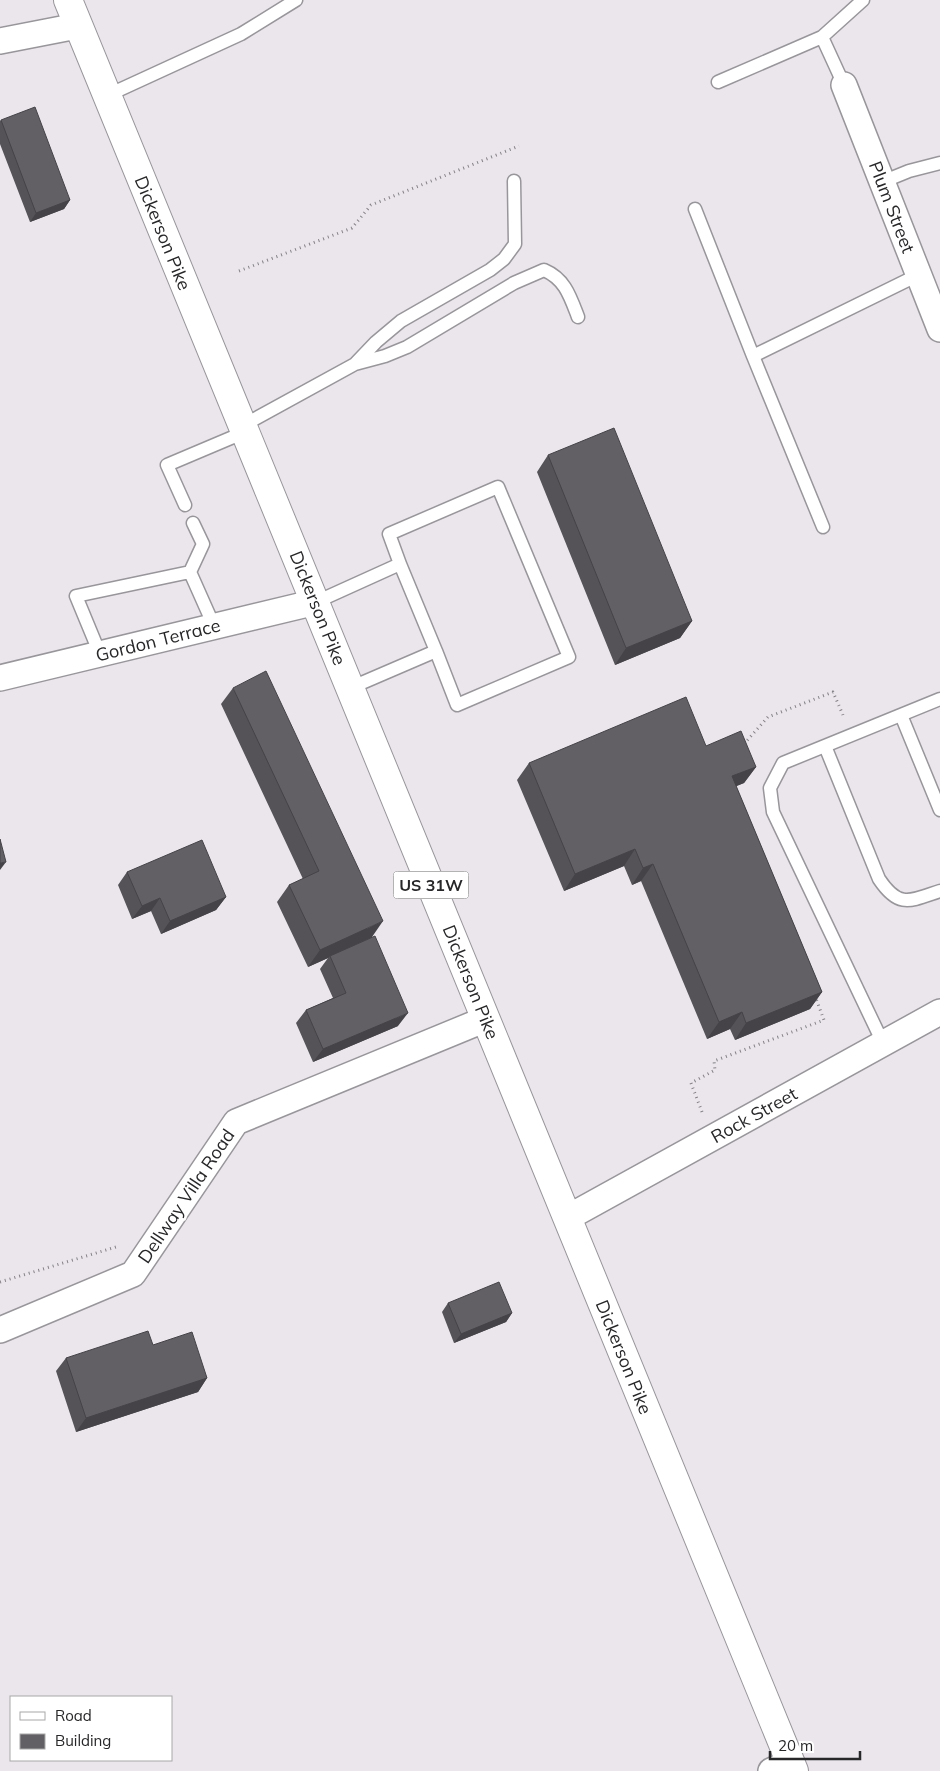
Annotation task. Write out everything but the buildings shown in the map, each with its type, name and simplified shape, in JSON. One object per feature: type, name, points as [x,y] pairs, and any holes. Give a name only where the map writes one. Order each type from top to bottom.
[{"type":"main road","name":"Dickerson Pike","points":[[68,0],[77,26],[316,602],[568,1218],[785,1768]]},
{"type":"street","points":[[0,41],[77,26]]},
{"type":"street","name":"Plum Street","points":[[844,85],[940,329]]},
{"type":"street","name":"Gordon Terrace","points":[[0,678],[316,602]]},
{"type":"street","name":"Rock Street","points":[[568,1218],[940,1012]]},
{"type":"street","name":"Dellway Villa Road","points":[[0,1330],[53,1310],[133,1274],[236,1122],[486,1019]]},
{"type":"lane","points":[[106,96],[241,34],[296,0]]},
{"type":"lane","points":[[718,82],[822,37],[863,0]]},
{"type":"lane","points":[[822,37],[844,85]]},
{"type":"lane","points":[[882,182],[909,172],[940,164]]},
{"type":"lane","points":[[355,364],[376,342],[402,321],[504,260],[515,244],[514,181]]},
{"type":"lane","points":[[695,209],[823,527]]},
{"type":"lane","points":[[185,505],[167,465],[244,429],[355,364],[385,356],[407,347],[514,283],[544,270],[554,274],[564,282],[578,317]]},
{"type":"lane","points":[[753,356],[918,275]]},
{"type":"lane","points":[[498,487],[569,657],[456,706],[436,651],[400,564],[389,534],[498,487]]},
{"type":"lane","points":[[193,523],[203,544],[190,572],[214,626]]},
{"type":"lane","points":[[316,602],[400,564]]},
{"type":"lane","points":[[100,654],[76,596],[190,572]]},
{"type":"lane","points":[[350,688],[436,651]]},
{"type":"lane","points":[[883,1043],[773,812],[770,788],[784,763],[940,699]]},
{"type":"lane","points":[[902,715],[940,810]]},
{"type":"lane","points":[[825,746],[879,879],[888,892],[897,899],[909,902],[940,890]]},
{"type":"path","points":[[239,271],[352,228],[371,205],[519,146]]},
{"type":"path","points":[[0,1282],[117,1247]]}]
